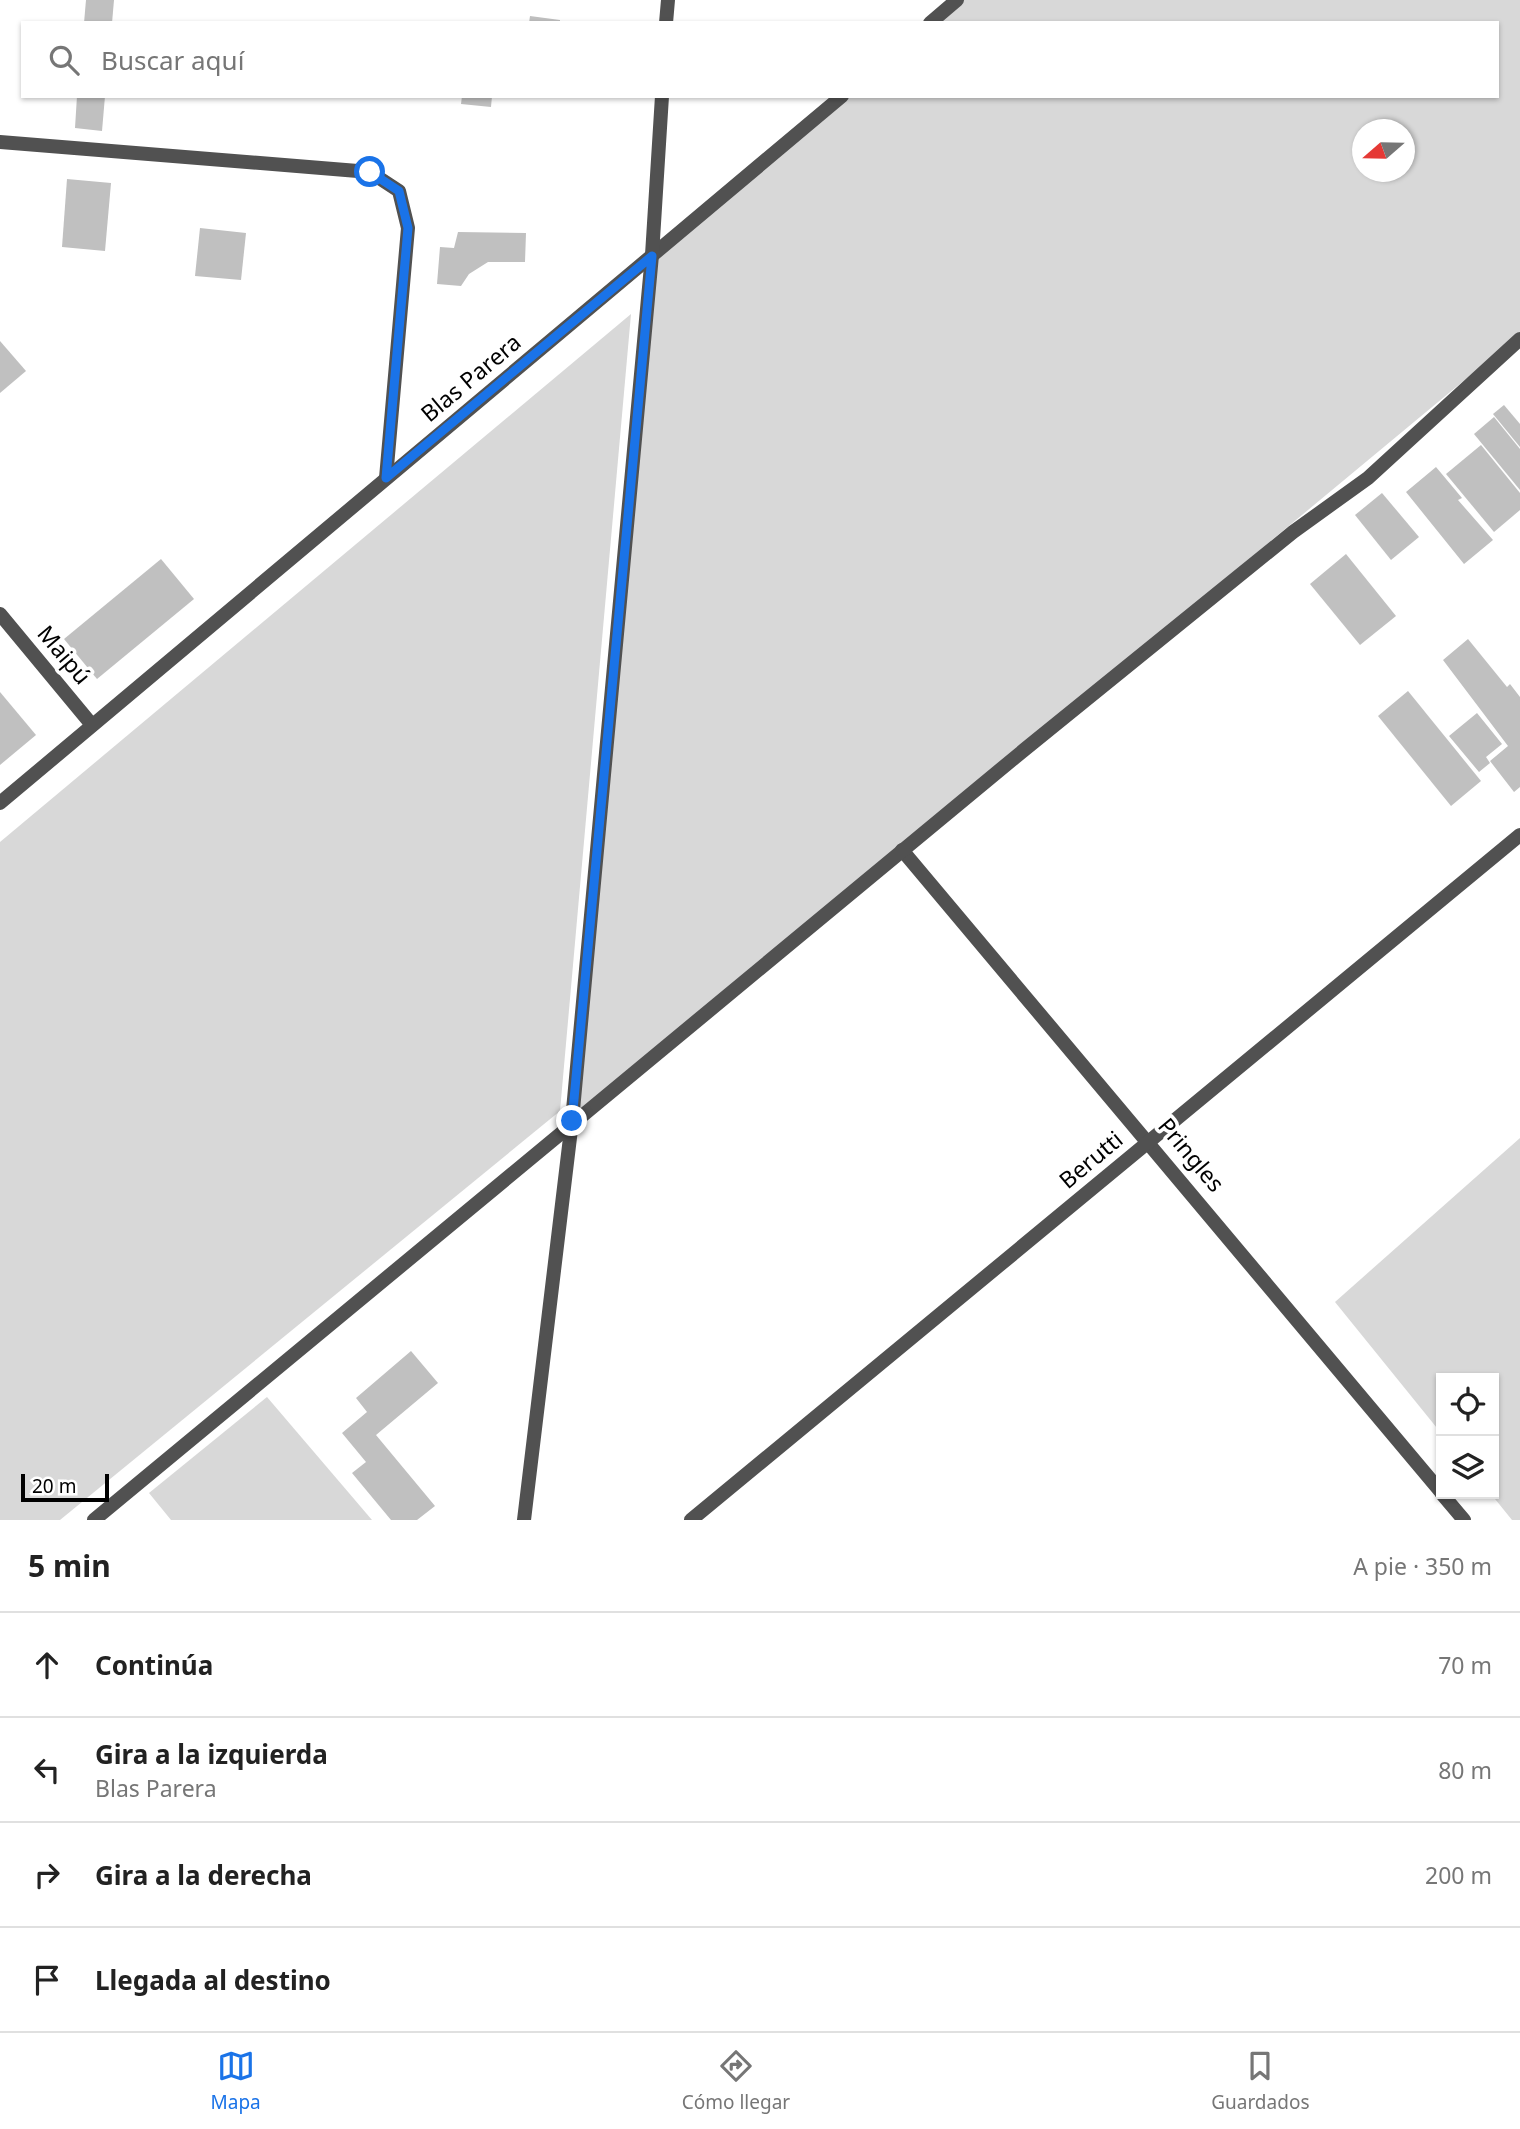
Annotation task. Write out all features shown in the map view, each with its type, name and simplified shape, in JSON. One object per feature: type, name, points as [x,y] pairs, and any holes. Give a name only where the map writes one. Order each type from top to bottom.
[{"type":"street","points":[[666,21],[668,0]]},
{"type":"street","points":[[932,21],[957,0]]},
{"type":"street","points":[[524,1520],[572,1121],[652,256],[662,98]]},
{"type":"street","name":"Blas Parera","points":[[0,803],[840,98]]},
{"type":"street","points":[[0,142],[370,172],[399,191],[408,228],[386,478]]},
{"type":"street","points":[[94,1520],[902,850],[1293,532],[1368,478],[1520,339]]},
{"type":"street","name":"Maipú","points":[[0,614],[92,725]]},
{"type":"street","name":"Berutti","points":[[691,1520],[1520,835]]},
{"type":"street","name":"Pringles","points":[[902,850],[1150,1141],[1436,1486]]},
{"type":"street","name":"Pringles","points":[[1447,1499],[1464,1520]]},
{"type":"shaded area","points":[[957,0],[1520,0],[1520,334],[572,1121],[652,255],[840,98],[1499,98],[1499,21],[932,21]]},
{"type":"shaded area","points":[[631,314],[560,1111],[60,1520],[0,1520],[0,842]]},
{"type":"shaded area","points":[[1520,1138],[1520,1520],[1512,1520],[1495,1499],[1499,1499],[1499,1373],[1436,1373],[1436,1427],[1335,1302]]},
{"type":"shaded area","points":[[267,1397],[372,1520],[171,1520],[149,1493]]},
{"type":"building","points":[[86,0],[114,0],[112,21],[84,21]]},
{"type":"building","points":[[530,16],[560,20],[560,21],[529,21]]},
{"type":"building","points":[[77,98],[105,98],[102,131],[75,128]]},
{"type":"building","points":[[462,98],[492,98],[491,107],[461,104]]},
{"type":"building","points":[[67,179],[111,183],[105,251],[62,247]]},
{"type":"building","points":[[200,228],[246,233],[241,280],[195,276]]},
{"type":"building","points":[[458,232],[526,233],[525,262],[488,262],[469,274],[461,286],[437,284],[440,247],[454,248]]},
{"type":"building","points":[[0,341],[26,371],[0,393]]},
{"type":"building","points":[[1504,405],[1520,424],[1520,447],[1493,414]]},
{"type":"building","points":[[1494,417],[1520,449],[1520,490],[1474,434]]},
{"type":"building","points":[[1481,445],[1520,493],[1520,510],[1494,532],[1446,474]]},
{"type":"building","points":[[1436,467],[1462,498],[1458,500],[1493,540],[1464,564],[1406,492]]},
{"type":"building","points":[[1382,493],[1419,537],[1391,560],[1355,515]]},
{"type":"building","points":[[1346,554],[1396,616],[1360,645],[1310,584]]},
{"type":"building","points":[[161,559],[194,599],[97,679],[64,639]]},
{"type":"building","points":[[1468,639],[1507,687],[1510,684],[1520,697],[1520,787],[1514,792],[1490,761],[1508,746],[1443,660]]},
{"type":"building","points":[[1408,691],[1481,781],[1451,806],[1378,716]]},
{"type":"building","points":[[0,692],[36,735],[0,765]]},
{"type":"building","points":[[1477,713],[1502,744],[1486,757],[1490,763],[1479,772],[1449,736]]},
{"type":"building","points":[[411,1351],[438,1383],[376,1435],[435,1506],[417,1520],[391,1520],[352,1473],[366,1462],[342,1433],[367,1412],[356,1398]]},
{"type":"route","points":[[370,172],[399,191],[408,228],[386,478],[652,256],[572,1121]]}]
